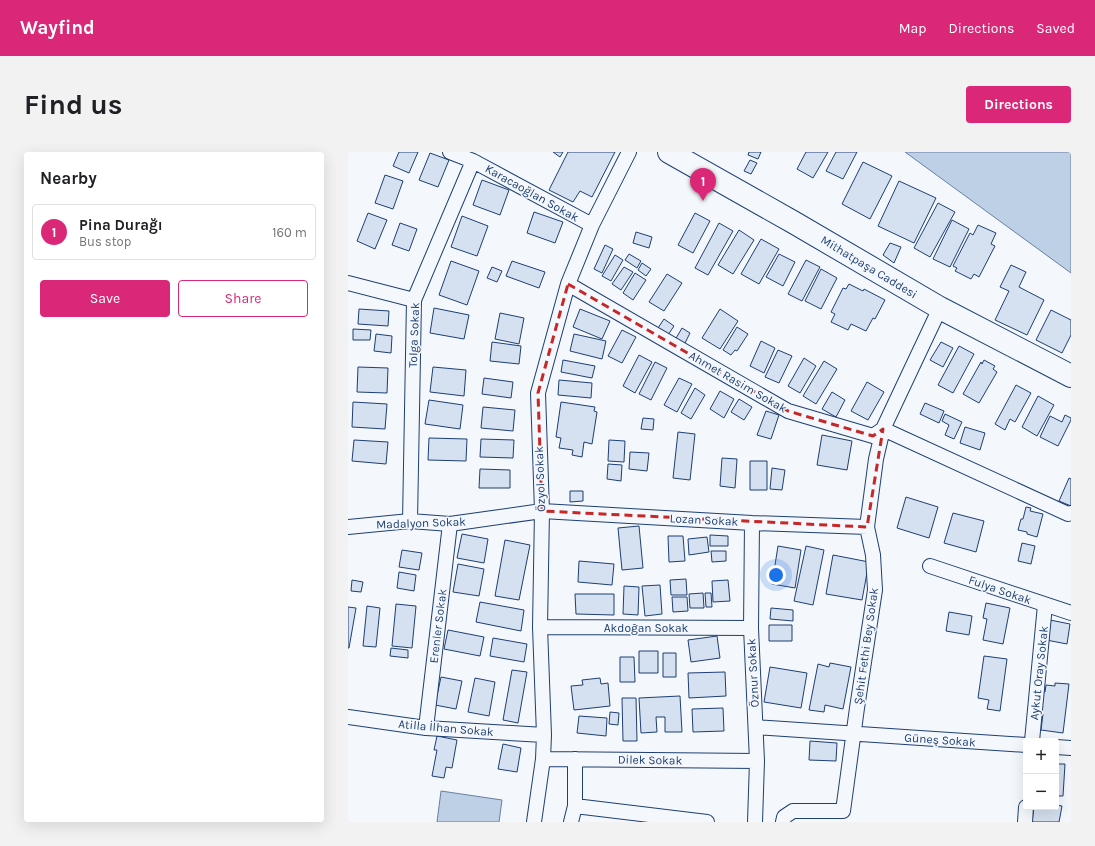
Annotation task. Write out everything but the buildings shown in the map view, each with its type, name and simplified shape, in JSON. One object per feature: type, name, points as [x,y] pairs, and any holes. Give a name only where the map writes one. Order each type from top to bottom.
[{"type":"main road","name":"Mithatpaşa Caddesi","points":[[669,152],[940,308],[1071,376]]},
{"type":"street","name":"Karacaoğlan Sokak","points":[[450,152],[473,161],[592,225]]},
{"type":"street","name":"Özyol Sokak","points":[[534,822],[544,758],[540,627],[542,511],[538,393],[568,284],[592,225],[629,152]]},
{"type":"street","name":"Tolga Sokak","points":[[410,521],[414,300],[473,161]]},
{"type":"street","points":[[348,283],[414,300]]},
{"type":"street","name":"Ahmet Rasim Sokak","points":[[568,284],[788,411],[873,436],[883,429]]},
{"type":"street","name":"Şehit Fethi Bey Sokak","points":[[784,819],[793,811],[843,811],[876,590],[873,555],[867,527],[873,480],[883,429],[940,308]]},
{"type":"street","points":[[883,429],[1068,514],[1071,513]]},
{"type":"street","name":"Lozan Sokak","points":[[542,511],[752,523],[867,527]]},
{"type":"street","name":"Madalyon Sokak","points":[[348,527],[410,521],[450,524],[542,511]]},
{"type":"street","name":"Öznur Sokak","points":[[752,523],[751,628],[757,761],[755,822]]},
{"type":"street","name":"Erenler Sokak","points":[[426,728],[450,524]]},
{"type":"street","name":"Fulya Sokak","points":[[930,566],[1071,613]]},
{"type":"street","name":"Aykut Oray Sokak","points":[[1032,738],[1045,605]]},
{"type":"street","name":"Akdoğan Sokak","points":[[540,627],[751,628]]},
{"type":"street","name":"Atilla İlhan Sokak","points":[[348,717],[426,728],[544,735]]},
{"type":"street","name":"Güneş Sokak","points":[[756,727],[1023,745]]},
{"type":"street","points":[[1059,747],[1071,748]]},
{"type":"street","name":"Dilek Sokak","points":[[544,758],[757,761]]},
{"type":"street","points":[[571,822],[575,806],[575,759]]},
{"type":"street","points":[[575,806],[707,822]]},
{"type":"street","points":[[1025,822],[1026,810]]},
{"type":"street","points":[[770,822],[784,819]]},
{"type":"highlighted area","points":[[568,284],[788,411],[873,436],[883,429],[867,527],[542,511],[538,393]]},
{"type":"water","points":[[905,152],[1071,152],[1071,273]]},
{"type":"water","points":[[441,791],[502,800],[499,822],[437,822]]},
{"type":"place","name":"Pina Durağı","points":[[703,201]]}]
